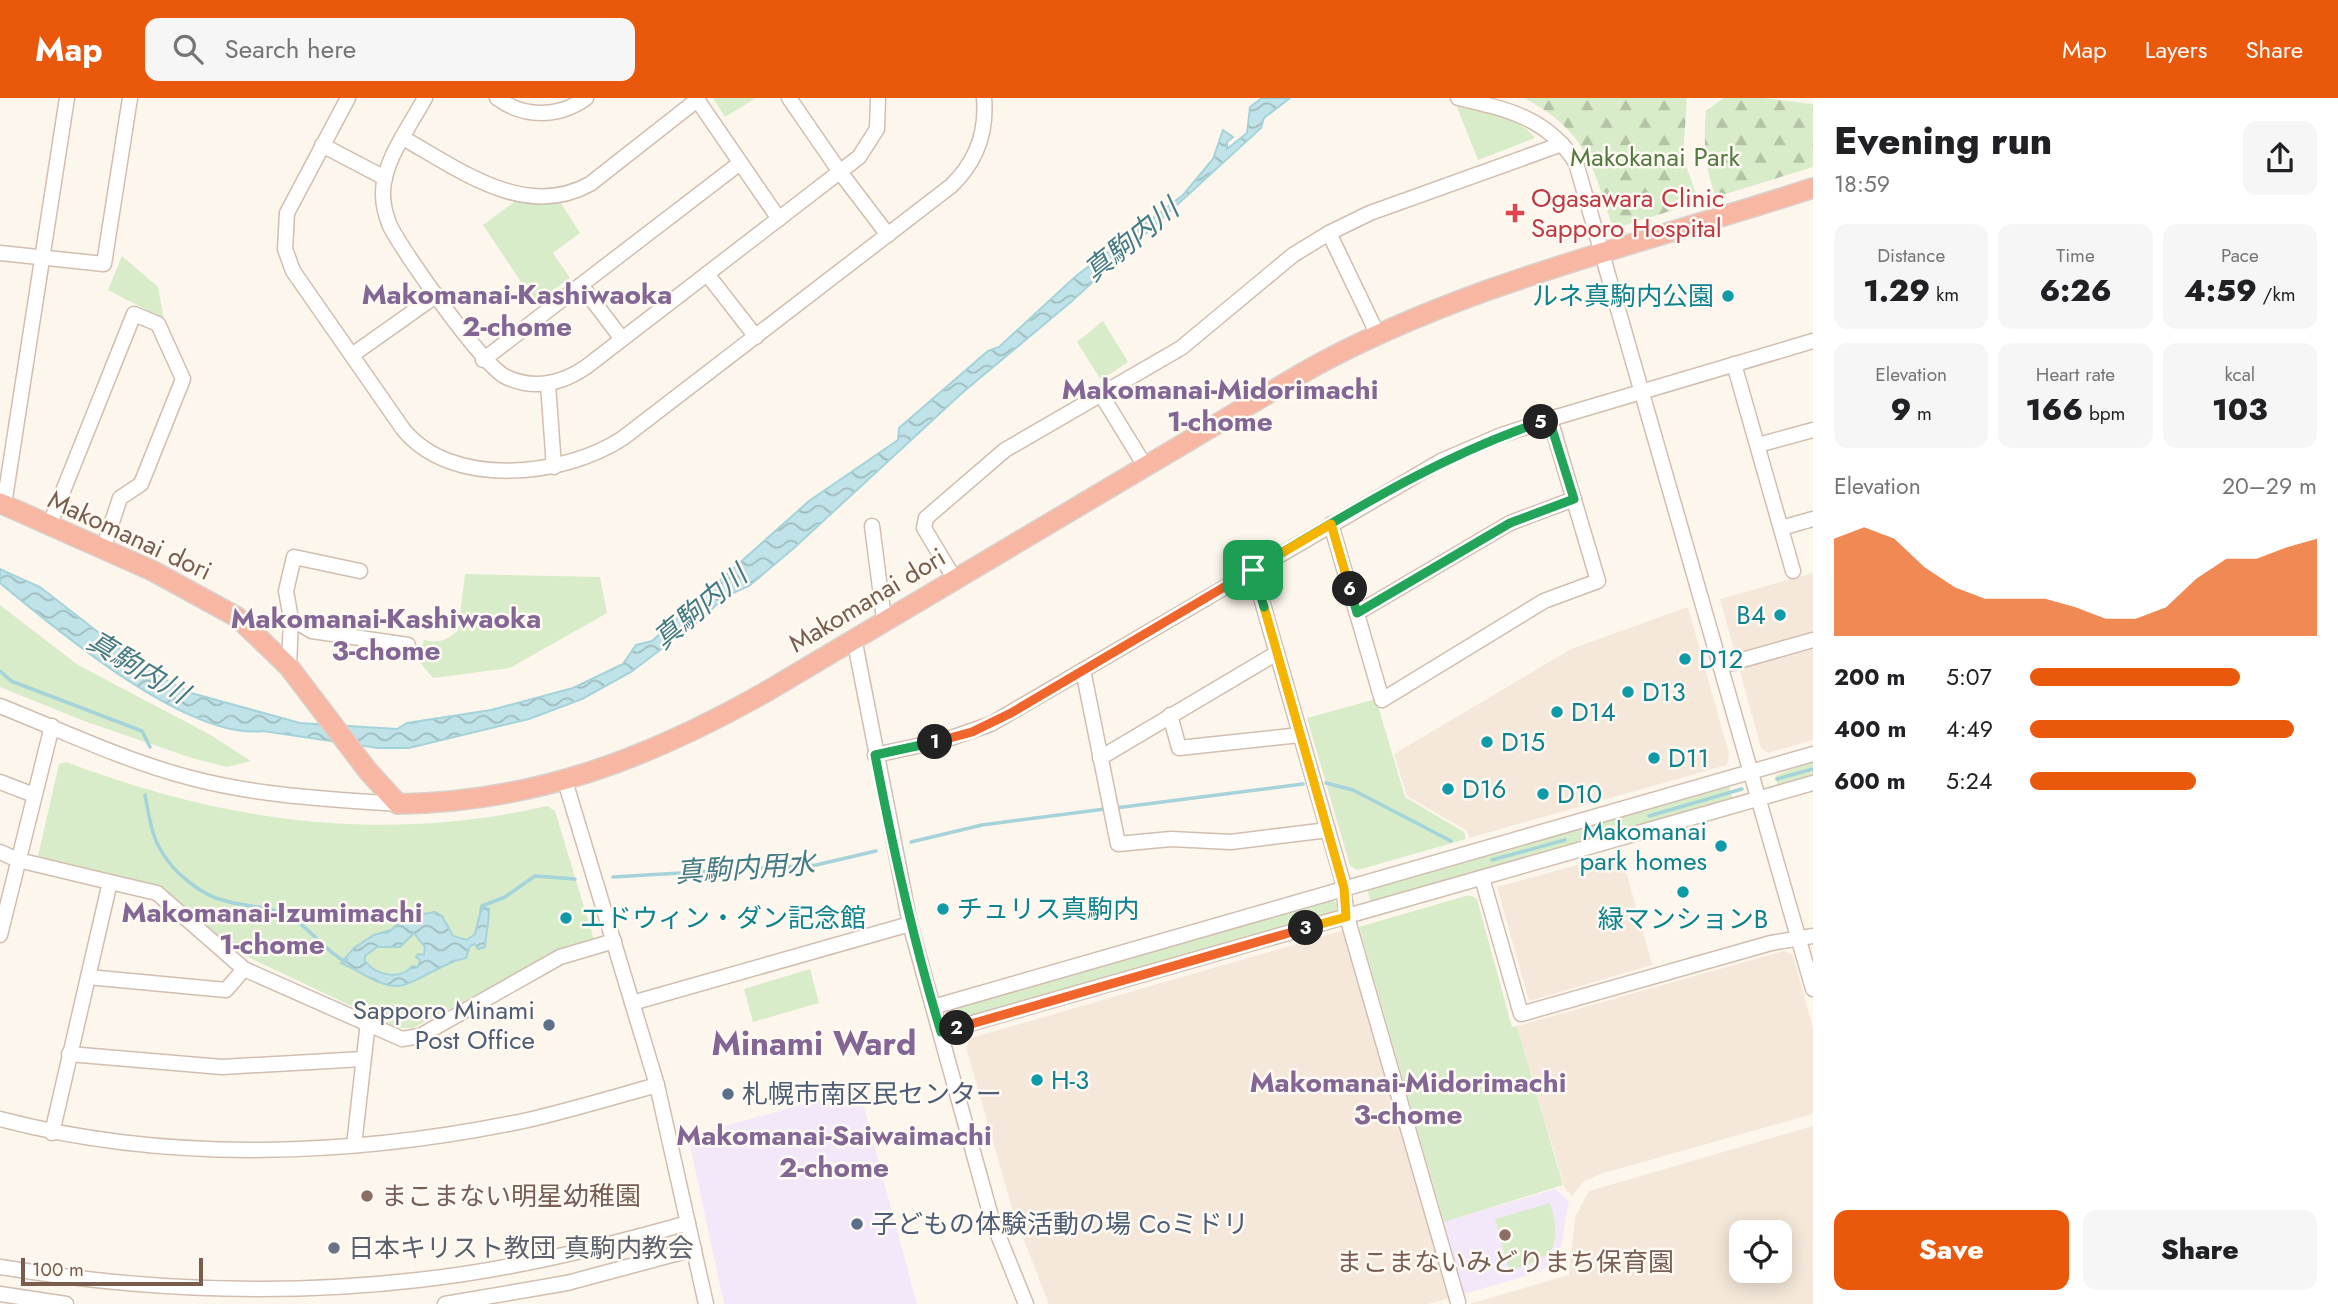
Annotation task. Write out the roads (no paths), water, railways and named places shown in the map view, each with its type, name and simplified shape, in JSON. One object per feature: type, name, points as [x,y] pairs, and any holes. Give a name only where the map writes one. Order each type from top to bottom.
[{"type":"highway","name":"Makomanai dori","points":[[2,504],[194,592],[237,617],[289,667],[368,771],[398,804],[493,796],[565,781],[624,762],[692,733],[1377,332],[1423,313],[1813,188]]},
{"type":"street","points":[[2,504],[66,98]]},
{"type":"street","points":[[0,253],[41,260],[104,264],[130,98]]},
{"type":"street","points":[[348,98],[287,214],[285,249],[293,271],[403,429],[429,453],[445,459],[502,470],[554,467],[580,460],[612,445],[888,235],[951,186],[965,171],[977,150],[983,129],[984,98]]},
{"type":"street","points":[[425,98],[385,178],[384,206],[391,227],[483,360],[503,376],[517,382],[548,384],[578,372],[859,157],[872,140],[879,119],[878,98]]},
{"type":"street","points":[[497,98],[520,111],[545,114],[568,109],[586,98]]},
{"type":"street","points":[[789,98],[888,235]]},
{"type":"street","points":[[1458,98],[1512,110],[1539,123],[1562,144],[1580,174],[1751,772],[1806,937],[1813,989]]},
{"type":"street","points":[[403,138],[462,171],[508,192],[533,198],[549,198],[578,191],[590,184],[696,99],[779,219]]},
{"type":"street","points":[[954,578],[924,527],[926,518],[1005,450],[1181,348],[1293,255],[1329,233],[1370,212],[1562,144]]},
{"type":"street","points":[[322,145],[385,178]]},
{"type":"street","points":[[483,360],[740,163]]},
{"type":"street","points":[[1329,233],[1377,332]]},
{"type":"street","points":[[707,274],[755,337]]},
{"type":"street","points":[[580,285],[622,339]]},
{"type":"street","points":[[352,355],[438,295]]},
{"type":"street","points":[[50,526],[134,314],[158,324],[183,380],[141,484],[120,498],[103,549]]},
{"type":"street","points":[[875,755],[972,732],[1441,461],[1499,436],[1549,419],[1813,341]]},
{"type":"street","points":[[1734,364],[1793,571]]},
{"type":"street","points":[[548,384],[554,467]]},
{"type":"street","points":[[1102,396],[1145,466]]},
{"type":"street","points":[[1331,524],[1382,699],[1545,601],[1598,582],[1549,419]]},
{"type":"street","points":[[1758,446],[1813,430]]},
{"type":"street","points":[[1357,613],[1510,523],[1574,499]]},
{"type":"street","points":[[1781,528],[1813,519]]},
{"type":"street","points":[[873,526],[884,619]]},
{"type":"street","points":[[289,667],[291,619],[286,591],[294,556],[360,571]]},
{"type":"street","points":[[1253,570],[1344,888],[1346,917],[1458,1301]]},
{"type":"street","points":[[291,619],[312,631],[408,645]]},
{"type":"street","points":[[854,638],[909,924],[992,1220],[1026,1304]]},
{"type":"street","points":[[1721,666],[1813,640]]},
{"type":"street","points":[[1100,758],[1277,653]]},
{"type":"street","points":[[1083,670],[1118,844],[1171,839],[1231,842],[1328,830]]},
{"type":"street","points":[[0,706],[103,748],[190,778],[269,794],[398,804]]},
{"type":"street","points":[[1170,715],[1179,748],[1300,734]]},
{"type":"street","points":[[0,935],[52,726]]},
{"type":"street","points":[[933,1007],[1813,754]]},
{"type":"street","points":[[565,781],[657,1085],[706,1304]]},
{"type":"street","points":[[0,782],[34,795]]},
{"type":"street","points":[[941,1032],[1813,783]]},
{"type":"street","points":[[0,852],[18,860],[157,893],[244,969],[402,1039],[420,1036],[560,957],[614,941]]},
{"type":"street","points":[[1482,878],[1521,1014],[1806,937]]},
{"type":"street","points":[[51,1133],[110,882]]},
{"type":"street","points":[[632,1003],[909,924]]},
{"type":"street","points":[[88,977],[226,990],[244,969]]},
{"type":"street","points":[[354,1145],[368,1022]]},
{"type":"street","points":[[69,1054],[222,1067],[363,1059]]},
{"type":"street","points":[[0,1119],[51,1133],[132,1143],[200,1147],[354,1145],[478,1130],[531,1119],[657,1085]]},
{"type":"street","points":[[0,1267],[170,1287],[236,1290],[357,1285],[431,1279],[547,1259],[688,1223]]},
{"type":"street","points":[[445,1304],[473,1302],[567,1283],[694,1250]]},
{"type":"street","points":[[0,1294],[66,1304]]},
{"type":"water","name":"真駒内川","points":[[1262,98],[1290,98],[1264,118],[1261,128],[1072,301],[962,393],[794,548],[749,586],[726,596],[701,619],[631,672],[582,699],[529,719],[409,748],[378,748],[232,729],[198,718],[161,701],[124,678],[0,583],[0,569],[40,587],[147,670],[191,693],[300,723],[397,729],[407,723],[491,710],[573,688],[623,664],[636,645],[652,641],[809,501],[898,440],[899,428],[988,351],[999,347],[1076,276],[1183,195],[1213,159],[1223,130],[1233,137],[1227,142],[1227,149],[1247,133],[1250,107]]},
{"type":"water","points":[[482,906],[489,909],[485,947],[478,949],[475,944],[470,946],[466,958],[399,986],[376,981],[341,963],[354,948],[374,935],[391,930],[405,917],[435,912],[442,916],[453,936],[467,940],[475,934]],"holes":[[[414,933],[425,947],[424,955],[418,954],[416,957],[420,960],[418,967],[412,966],[401,974],[381,973],[365,961],[365,956],[377,947],[400,947]]]},
{"type":"waterway","name":"真駒内用水","points":[[0,671],[11,681],[142,731],[150,747]]},
{"type":"waterway","name":"真駒内用水","points":[[1777,779],[1813,769]]},
{"type":"waterway","name":"真駒内用水","points":[[1326,783],[1353,790],[1451,841]]},
{"type":"waterway","name":"真駒内用水","points":[[1115,808],[1303,784]]},
{"type":"waterway","name":"真駒内用水","points":[[1649,816],[1742,789]]},
{"type":"waterway","name":"真駒内用水","points":[[145,795],[158,846],[174,868],[190,882],[217,898],[274,910],[289,916],[336,956],[344,961],[346,959]]},
{"type":"waterway","name":"真駒内用水","points":[[911,842],[982,825],[1105,809]]},
{"type":"waterway","name":"真駒内用水","points":[[1492,860],[1565,840]]},
{"type":"waterway","name":"真駒内用水","points":[[613,877],[816,865],[876,851]]},
{"type":"waterway","name":"真駒内用水","points":[[481,911],[482,906],[505,897],[535,876],[575,879]]},
{"type":"place","name":"Ogasawara Clinic Sapporo Hospital","points":[[1515,213]]},
{"type":"place","name":"ルネ真駒内公園","points":[[1728,296]]},
{"type":"place","name":"B4","points":[[1780,615]]},
{"type":"place","name":"D12","points":[[1685,659]]},
{"type":"place","name":"D13","points":[[1628,692]]},
{"type":"place","name":"D14","points":[[1557,712]]},
{"type":"place","name":"D15","points":[[1487,742]]},
{"type":"place","name":"D11","points":[[1654,758]]},
{"type":"place","name":"D16","points":[[1448,789]]},
{"type":"place","name":"D10","points":[[1543,794]]},
{"type":"place","name":"Makomanai park homes","points":[[1721,846]]},
{"type":"place","name":"緑マンションB","points":[[1683,892]]},
{"type":"place","name":"チュリス真駒内","points":[[943,909]]},
{"type":"place","name":"エドウィン・ダン記念館","points":[[566,918]]},
{"type":"place","name":"Sapporo Minami Post Office","points":[[549,1025]]},
{"type":"place","name":"H-3","points":[[1037,1080]]},
{"type":"place","name":"札幌市南区民センター","points":[[728,1094]]},
{"type":"place","name":"まこまない明星幼稚園","points":[[367,1196]]},
{"type":"place","name":"子どもの体験活動の場 Coミドリ","points":[[857,1224]]},
{"type":"place","name":"まこまないみどりまち保育園","points":[[1505,1235]]},
{"type":"place","name":"日本キリスト教団 真駒内教会","points":[[334,1248]]},
{"type":"district","name":"Makomanai-Kashiwaoka 2-chome","points":[[517,310]]},
{"type":"district","name":"Makomanai-Midorimachi 1-chome","points":[[1220,405]]},
{"type":"district","name":"Makomanai-Kashiwaoka 3-chome","points":[[386,634]]},
{"type":"district","name":"Makomanai-Izumimachi 1-chome","points":[[272,928]]},
{"type":"district","name":"Minami Ward","points":[[814,1043]]},
{"type":"district","name":"Makomanai-Midorimachi 3-chome","points":[[1408,1098]]},
{"type":"district","name":"Makomanai-Saiwaimachi 2-chome","points":[[834,1151]]},
{"type":"park label","name":"Makokanai Park","points":[[1655,157]]}]
